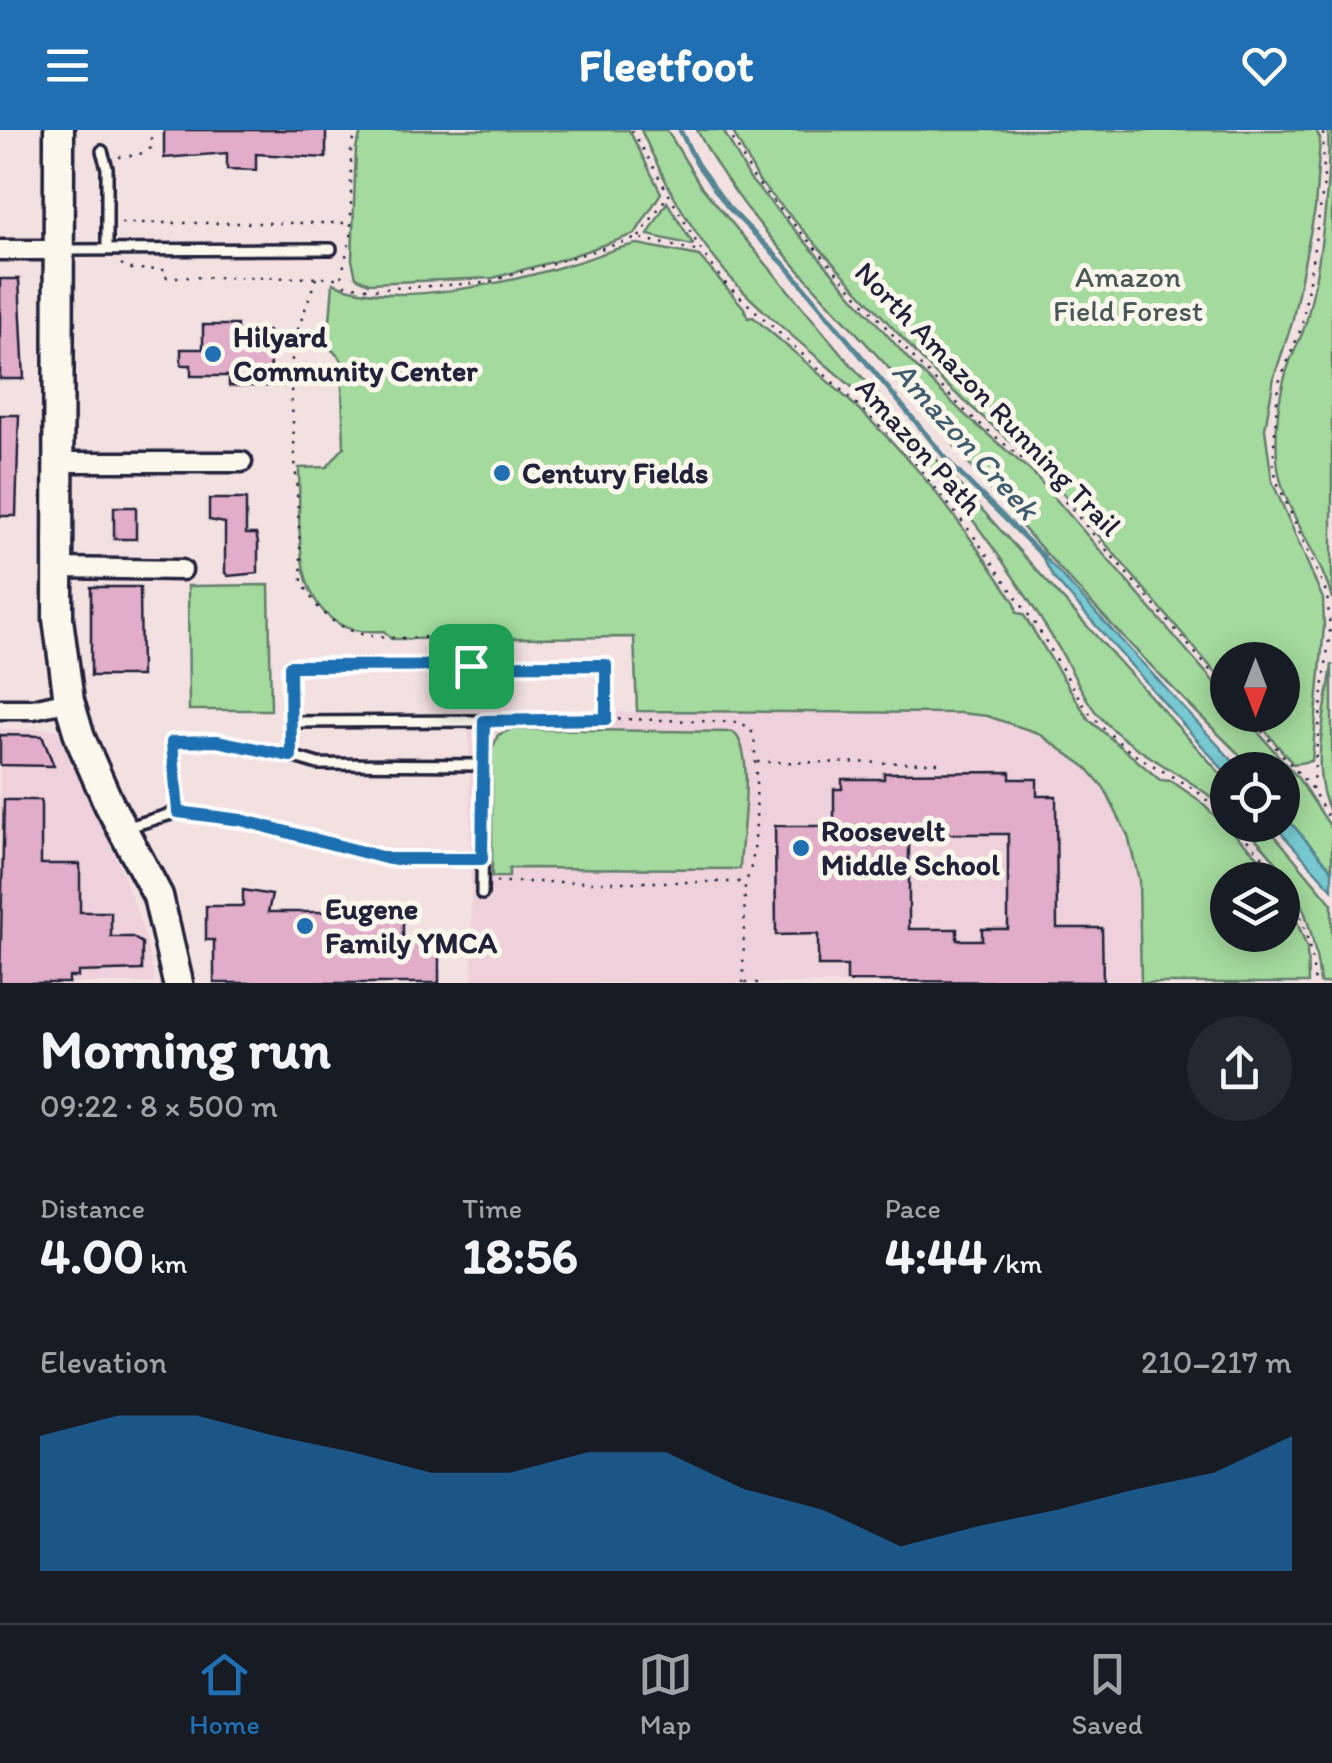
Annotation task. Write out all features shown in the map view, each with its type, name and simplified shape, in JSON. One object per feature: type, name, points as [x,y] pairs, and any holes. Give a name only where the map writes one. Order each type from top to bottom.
[{"type":"main road","points":[[59,130],[60,646],[69,702],[89,760],[158,896],[178,983]]},
{"type":"street","points":[[0,250],[59,250]]},
{"type":"street","points":[[60,462],[242,462]]},
{"type":"street","points":[[58,568],[182,570]]},
{"type":"street","points":[[0,709],[34,709],[69,702]]},
{"type":"lane","points":[[102,150],[107,168],[107,248]]},
{"type":"lane","points":[[59,250],[330,248]]},
{"type":"lane","points":[[290,722],[606,719],[606,665],[290,666],[290,722],[291,756]]},
{"type":"lane","points":[[482,894],[484,721]]},
{"type":"lane","points":[[178,812],[172,742],[217,741],[318,764],[484,765]]},
{"type":"lane","points":[[124,829],[178,812],[241,820],[389,859],[482,859]]},
{"type":"path","points":[[118,156],[138,155],[150,148],[151,130]]},
{"type":"path","points":[[358,130],[351,148],[350,222],[341,278],[345,285],[376,289],[484,283],[638,238],[702,252]]},
{"type":"path","name":"Amazon Path","points":[[632,130],[702,252],[725,283],[901,445],[973,535],[1039,630],[1086,709],[1132,753],[1197,791],[1210,803]]},
{"type":"path","name":"North Amazon Running Trail","points":[[728,130],[754,179],[780,209],[932,378],[1044,477],[1210,670]]},
{"type":"path","points":[[1312,789],[1330,629],[1326,594],[1272,462],[1278,385],[1302,326],[1324,183],[1323,130]]},
{"type":"path","points":[[638,238],[668,195]]},
{"type":"path","points":[[119,223],[350,222]]},
{"type":"path","points":[[144,270],[165,270],[165,277],[341,278]]},
{"type":"path","points":[[316,278],[296,336],[290,371],[298,562],[308,595],[328,621]]},
{"type":"path","points":[[606,719],[737,722],[749,727],[754,736],[756,762],[751,871],[744,882],[743,983],[766,983]]},
{"type":"path","points":[[1263,732],[1312,789],[1332,824]]},
{"type":"path","points":[[756,762],[944,764]]},
{"type":"path","points":[[1249,842],[1279,872],[1294,896],[1310,946],[1315,983]]},
{"type":"path","points":[[482,882],[744,882]]},
{"type":"shaded area","name":"Roosevelt Middle School","points":[[477,712],[960,713],[1018,725],[1064,750],[1087,768],[1117,810],[1139,880],[1141,983],[472,983],[469,719]]},
{"type":"shaded area","points":[[0,729],[57,729],[121,869],[146,938],[155,983],[0,983]]},
{"type":"green space","points":[[362,130],[629,130],[661,193],[635,234],[563,259],[493,278],[369,283],[356,277],[352,260],[356,148]]},
{"type":"green space","points":[[641,130],[667,130],[700,185],[845,358],[1210,762],[1210,796],[1125,740],[1095,711],[1040,617],[963,508],[881,414],[730,278],[686,218]]},
{"type":"green space","points":[[697,130],[723,130],[750,179],[910,361],[1034,474],[1210,677],[1210,725],[999,500],[915,397],[765,231]]},
{"type":"green space","name":"Amazon Field Forest","points":[[732,130],[1316,130],[1320,139],[1315,209],[1265,429],[1272,481],[1323,599],[1312,761],[1300,763],[1300,752],[1283,752],[1266,732],[1300,732],[1300,642],[1210,642],[1210,666],[1042,469],[944,383],[759,181]]},
{"type":"green space","points":[[1328,130],[1332,130],[1332,599],[1285,495],[1277,459],[1283,384],[1305,325],[1316,275],[1326,200]]},
{"type":"green space","points":[[667,202],[693,244],[692,245],[648,235]]},
{"type":"green space","points":[[638,244],[699,256],[744,308],[748,318],[753,317],[831,384],[905,456],[989,565],[1089,720],[1160,780],[1171,781],[1210,811],[1210,842],[1243,842],[1264,862],[1210,862],[1210,952],[1300,952],[1300,930],[1307,948],[1308,983],[1141,983],[1139,880],[1128,836],[1104,788],[1087,768],[1038,733],[987,716],[960,713],[637,711],[634,637],[391,639],[384,631],[350,629],[327,615],[314,599],[306,579],[300,534],[299,468],[327,467],[344,447],[341,359],[328,346],[333,283],[386,294],[451,290],[545,271]]},
{"type":"green space","points":[[269,585],[271,710],[189,710],[188,586]]},
{"type":"green space","points":[[1332,664],[1332,815],[1325,798],[1320,760]]},
{"type":"green space","points":[[512,729],[733,732],[740,742],[746,776],[740,869],[509,868],[509,877],[492,877],[492,750],[498,735]]},
{"type":"green space","points":[[1217,732],[1258,732],[1275,752],[1237,752]]},
{"type":"green space","points":[[1300,781],[1332,829],[1332,870],[1300,833]]},
{"type":"green space","points":[[1280,842],[1297,862],[1276,862],[1260,843]]},
{"type":"green space","points":[[1300,866],[1332,904],[1332,983],[1320,983],[1300,901]]},
{"type":"water","points":[[1039,551],[1224,752],[1210,755],[1053,577]]},
{"type":"water","points":[[1300,833],[1332,870],[1332,889],[1289,842],[1300,842]]},
{"type":"building","points":[[164,130],[326,130],[326,158],[256,154],[256,170],[227,169],[227,153],[164,158]]},
{"type":"building","points":[[0,279],[19,279],[24,379],[0,379]]},
{"type":"building","name":"Hilyard Community Center","points":[[203,325],[237,325],[237,332],[268,331],[271,372],[283,372],[283,386],[229,386],[229,376],[191,376],[191,365],[181,365],[181,349],[203,349]]},
{"type":"building","points":[[0,415],[19,415],[16,516],[0,516]]},
{"type":"building","points":[[209,499],[246,499],[246,534],[256,534],[258,573],[225,573],[225,523],[209,520]]},
{"type":"building","points":[[114,507],[136,507],[136,539],[114,539]]},
{"type":"building","points":[[91,587],[140,587],[141,676],[91,676]]},
{"type":"building","points":[[0,735],[42,736],[54,766],[0,765]]},
{"type":"building","points":[[1010,772],[1010,779],[1037,779],[1037,796],[1056,796],[1057,928],[1102,928],[1103,982],[847,981],[847,966],[818,966],[818,934],[776,935],[775,826],[834,826],[834,789],[842,789],[842,779],[884,779],[884,773]],"holes":[[[909,834],[1008,834],[1008,929],[982,929],[982,940],[957,940],[957,929],[909,929]]]},
{"type":"building","points":[[4,800],[41,800],[41,864],[80,864],[80,912],[111,912],[111,937],[132,937],[142,943],[142,970],[78,972],[78,977],[69,977],[69,983],[0,983]]},
{"type":"building","name":"Eugene Family YMCA","points":[[243,890],[272,895],[268,912],[403,912],[403,942],[439,942],[439,983],[214,983],[214,940],[206,940],[206,906],[243,906]]},
{"type":"waterway","name":"Amazon Creek","points":[[680,130],[697,164],[728,207],[789,269],[954,468],[1043,556]]},
{"type":"place","name":"Hilyard Community Center","points":[[213,354]]},
{"type":"place","name":"Century Fields","points":[[502,473]]},
{"type":"place","name":"Roosevelt Middle School","points":[[801,848]]},
{"type":"place","name":"Eugene Family YMCA","points":[[305,926]]},
{"type":"route","points":[[606,665],[606,719],[484,721],[482,859],[389,859],[350,852],[241,820],[178,812],[172,742],[217,741],[291,756],[290,666],[471,666],[606,665]]}]
